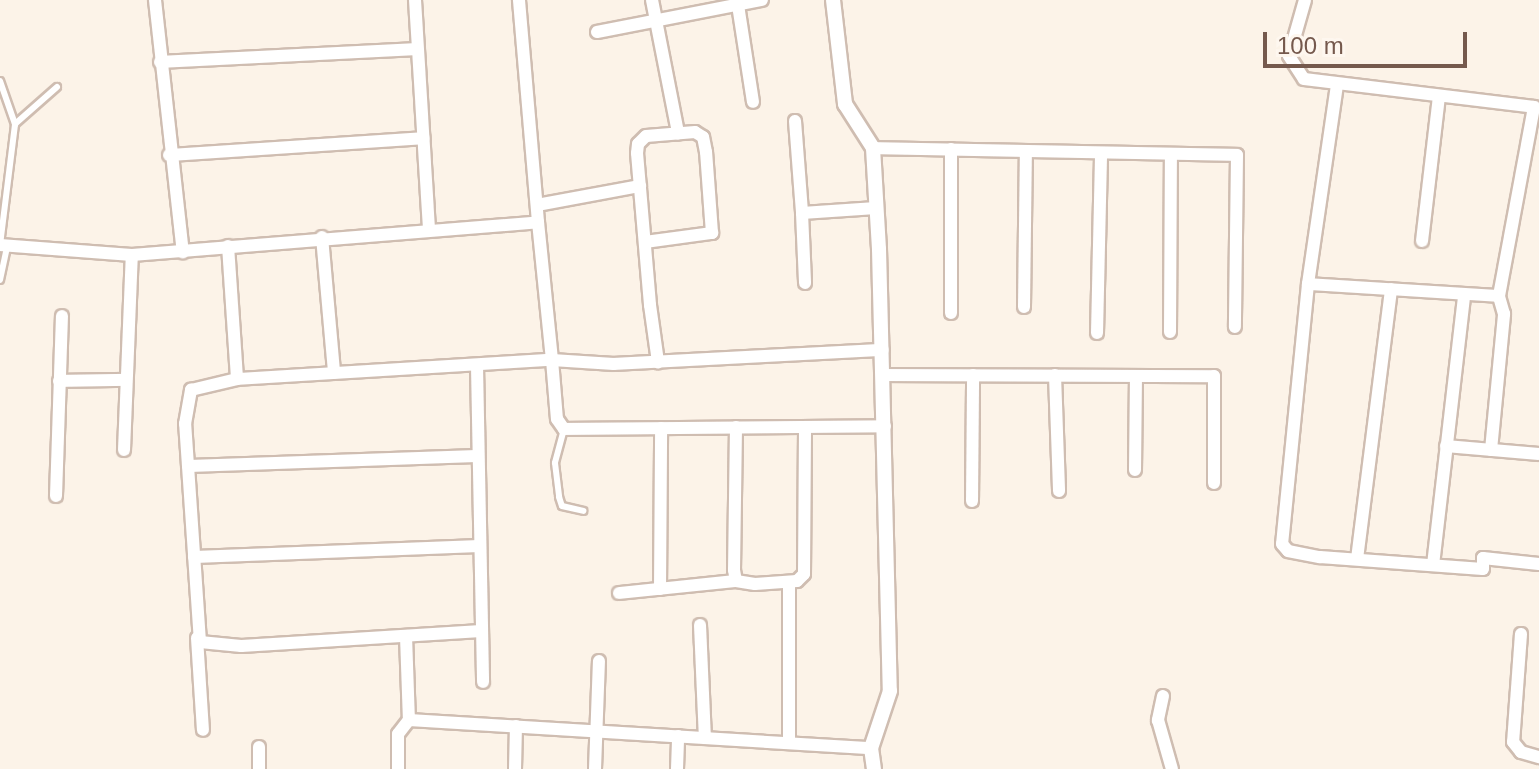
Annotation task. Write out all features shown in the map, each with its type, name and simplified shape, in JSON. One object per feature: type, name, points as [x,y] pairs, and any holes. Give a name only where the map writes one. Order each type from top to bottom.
[{"type":"street","points":[[155,0],[169,155],[183,252]]},
{"type":"street","points":[[415,0],[429,229]]},
{"type":"street","points":[[519,0],[557,419],[564,429],[885,426]]},
{"type":"street","points":[[652,0],[678,133]]},
{"type":"street","points":[[597,32],[762,0]]},
{"type":"street","points":[[833,0],[842,94],[873,148],[883,350],[890,691],[871,748],[874,769]]},
{"type":"street","points":[[1305,0],[1291,40],[1290,63],[1304,79],[1537,107],[1499,296],[1504,314],[1491,450]]},
{"type":"street","points":[[738,5],[753,102]]},
{"type":"street","points":[[160,62],[417,49]]},
{"type":"street","points":[[1337,85],[1308,284],[1280,533],[1288,551],[1483,569],[1483,558],[1539,564]]},
{"type":"street","points":[[1422,241],[1439,96]]},
{"type":"street","points":[[795,121],[805,283]]},
{"type":"street","points":[[645,242],[705,237],[713,230],[703,137],[678,133],[641,139],[637,153],[645,242],[658,362]]},
{"type":"street","points":[[169,155],[423,138]]},
{"type":"street","points":[[873,148],[1237,155],[1235,327]]},
{"type":"street","points":[[951,149],[951,313]]},
{"type":"street","points":[[1024,307],[1026,151]]},
{"type":"street","points":[[1097,333],[1101,153]]},
{"type":"street","points":[[1170,332],[1171,154]]},
{"type":"street","points":[[537,205],[640,186]]},
{"type":"street","points":[[802,213],[876,208]]},
{"type":"street","points":[[2,246],[132,255],[322,237],[538,222]]},
{"type":"street","points":[[322,237],[334,372]]},
{"type":"street","points":[[228,246],[237,379]]},
{"type":"street","points":[[124,450],[132,255]]},
{"type":"street","points":[[1308,284],[1499,296]]},
{"type":"street","points":[[1357,559],[1391,289]]},
{"type":"street","points":[[1433,565],[1464,296]]},
{"type":"street","points":[[56,496],[62,316]]},
{"type":"street","points":[[203,730],[185,410],[191,390],[237,379],[334,372],[552,360],[658,362],[883,350]]},
{"type":"street","points":[[477,366],[483,682]]},
{"type":"street","points":[[883,375],[1214,376],[1214,483]]},
{"type":"street","points":[[972,501],[973,375]]},
{"type":"street","points":[[1055,375],[1059,491]]},
{"type":"street","points":[[1135,470],[1136,376]]},
{"type":"street","points":[[59,381],[125,380]]},
{"type":"street","points":[[736,427],[736,581]]},
{"type":"street","points":[[619,593],[736,581],[789,582],[804,574],[805,427]]},
{"type":"street","points":[[660,589],[661,428]]},
{"type":"street","points":[[1446,446],[1539,454]]},
{"type":"street","points":[[188,466],[478,456]]},
{"type":"street","points":[[194,557],[480,546]]},
{"type":"street","points":[[789,582],[789,743]]},
{"type":"street","points":[[700,625],[705,738]]},
{"type":"street","points":[[197,638],[206,645],[241,646],[481,631]]},
{"type":"street","points":[[1521,634],[1513,742],[1521,752],[1539,757]]},
{"type":"street","points":[[398,769],[398,734],[409,720],[406,636]]},
{"type":"street","points":[[595,769],[599,661]]},
{"type":"street","points":[[1163,696],[1158,720],[1172,769]]},
{"type":"street","points":[[409,720],[871,748]]},
{"type":"street","points":[[515,769],[516,726]]},
{"type":"street","points":[[677,769],[678,736]]},
{"type":"street","points":[[259,747],[259,769]]},
{"type":"lane","points":[[0,81],[15,124],[0,280]]},
{"type":"lane","points":[[15,124],[57,87]]},
{"type":"lane","points":[[564,429],[555,463],[559,497],[562,506],[583,511]]}]
